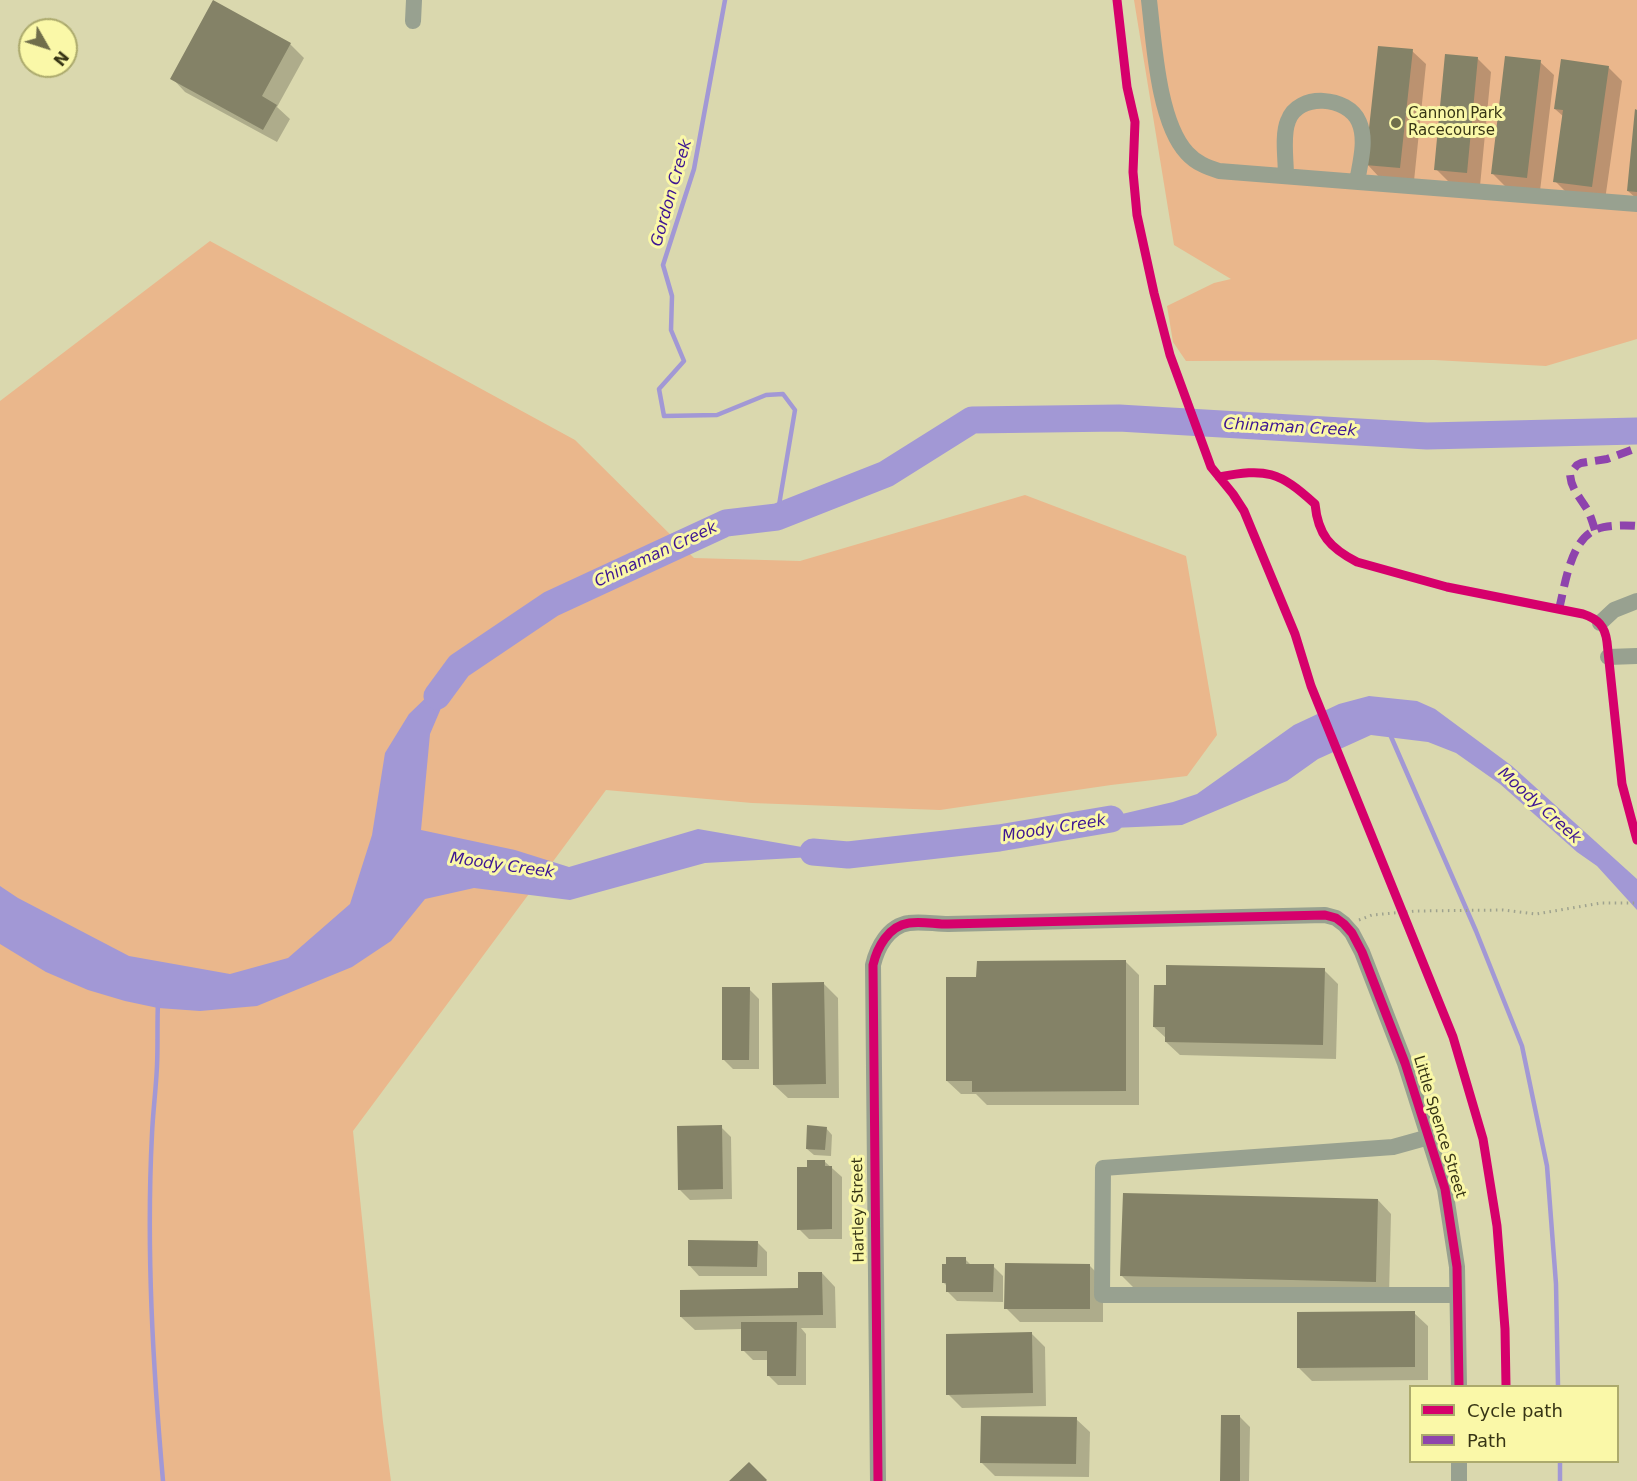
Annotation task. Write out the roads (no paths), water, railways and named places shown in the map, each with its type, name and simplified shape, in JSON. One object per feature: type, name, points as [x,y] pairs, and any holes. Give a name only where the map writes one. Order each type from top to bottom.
[{"type":"street","points":[[413,21],[414,0]]},
{"type":"street","points":[[1149,0],[1155,54],[1165,109],[1176,139],[1186,153],[1206,167],[1219,171],[1637,204]]},
{"type":"street","points":[[1286,176],[1285,130],[1290,115],[1297,107],[1305,103],[1323,101],[1350,110],[1360,123],[1362,142],[1357,182]]},
{"type":"street","points":[[1600,623],[1614,610],[1637,601]]},
{"type":"street","points":[[1608,657],[1637,656]]},
{"type":"street","name":"Little Spence Street","points":[[882,942],[899,926],[914,923],[1325,915],[1336,918],[1346,926],[1362,952],[1405,1063],[1445,1189],[1457,1267],[1458,1385]]},
{"type":"street","name":"Hartley Street","points":[[878,1481],[873,965],[875,954],[882,942]]},
{"type":"street","points":[[1429,1137],[1393,1147],[1103,1168],[1102,1295],[1457,1294]]},
{"type":"street","points":[[1459,1463],[1459,1481]]},
{"type":"water","points":[[459,666],[430,734],[421,830],[515,850],[569,867],[698,829],[848,855],[705,863],[570,900],[474,888],[425,899],[391,941],[352,967],[257,1006],[200,1011],[158,1008],[125,1001],[88,990],[46,972],[0,944],[0,886],[18,898],[129,956],[230,974],[288,958],[350,904],[372,835],[385,753],[409,714]]},
{"type":"water","points":[[1369,696],[1417,701],[1435,709],[1512,766],[1637,879],[1637,910],[1597,866],[1577,852],[1500,784],[1456,753],[1428,742],[1371,735],[1318,759],[1287,781],[1182,825],[1090,829],[1075,825],[1173,802],[1197,794],[1294,725],[1339,704]]},
{"type":"waterway","name":"Gordon Creek","points":[[725,0],[694,169],[663,265],[672,296],[671,330],[684,361],[659,389],[664,416],[717,415],[766,395],[783,394],[795,410],[777,517]]},
{"type":"waterway","name":"Chinaman Creek","points":[[437,696],[459,666],[551,604],[726,523],[777,517],[886,474],[972,420],[1119,418],[1427,436],[1637,431]]},
{"type":"waterway","points":[[1389,732],[1476,931],[1522,1046],[1547,1166],[1556,1284],[1558,1385]]},
{"type":"waterway","name":"Moody Creek","points":[[813,852],[848,855],[999,838],[1111,819]]},
{"type":"waterway","points":[[158,1002],[157,1066],[150,1177],[150,1264],[156,1395],[163,1481]]},
{"type":"waterway","points":[[1560,1463],[1560,1481]]},
{"type":"place","name":"Cannon Park Racecourse","points":[[1396,123]]}]
